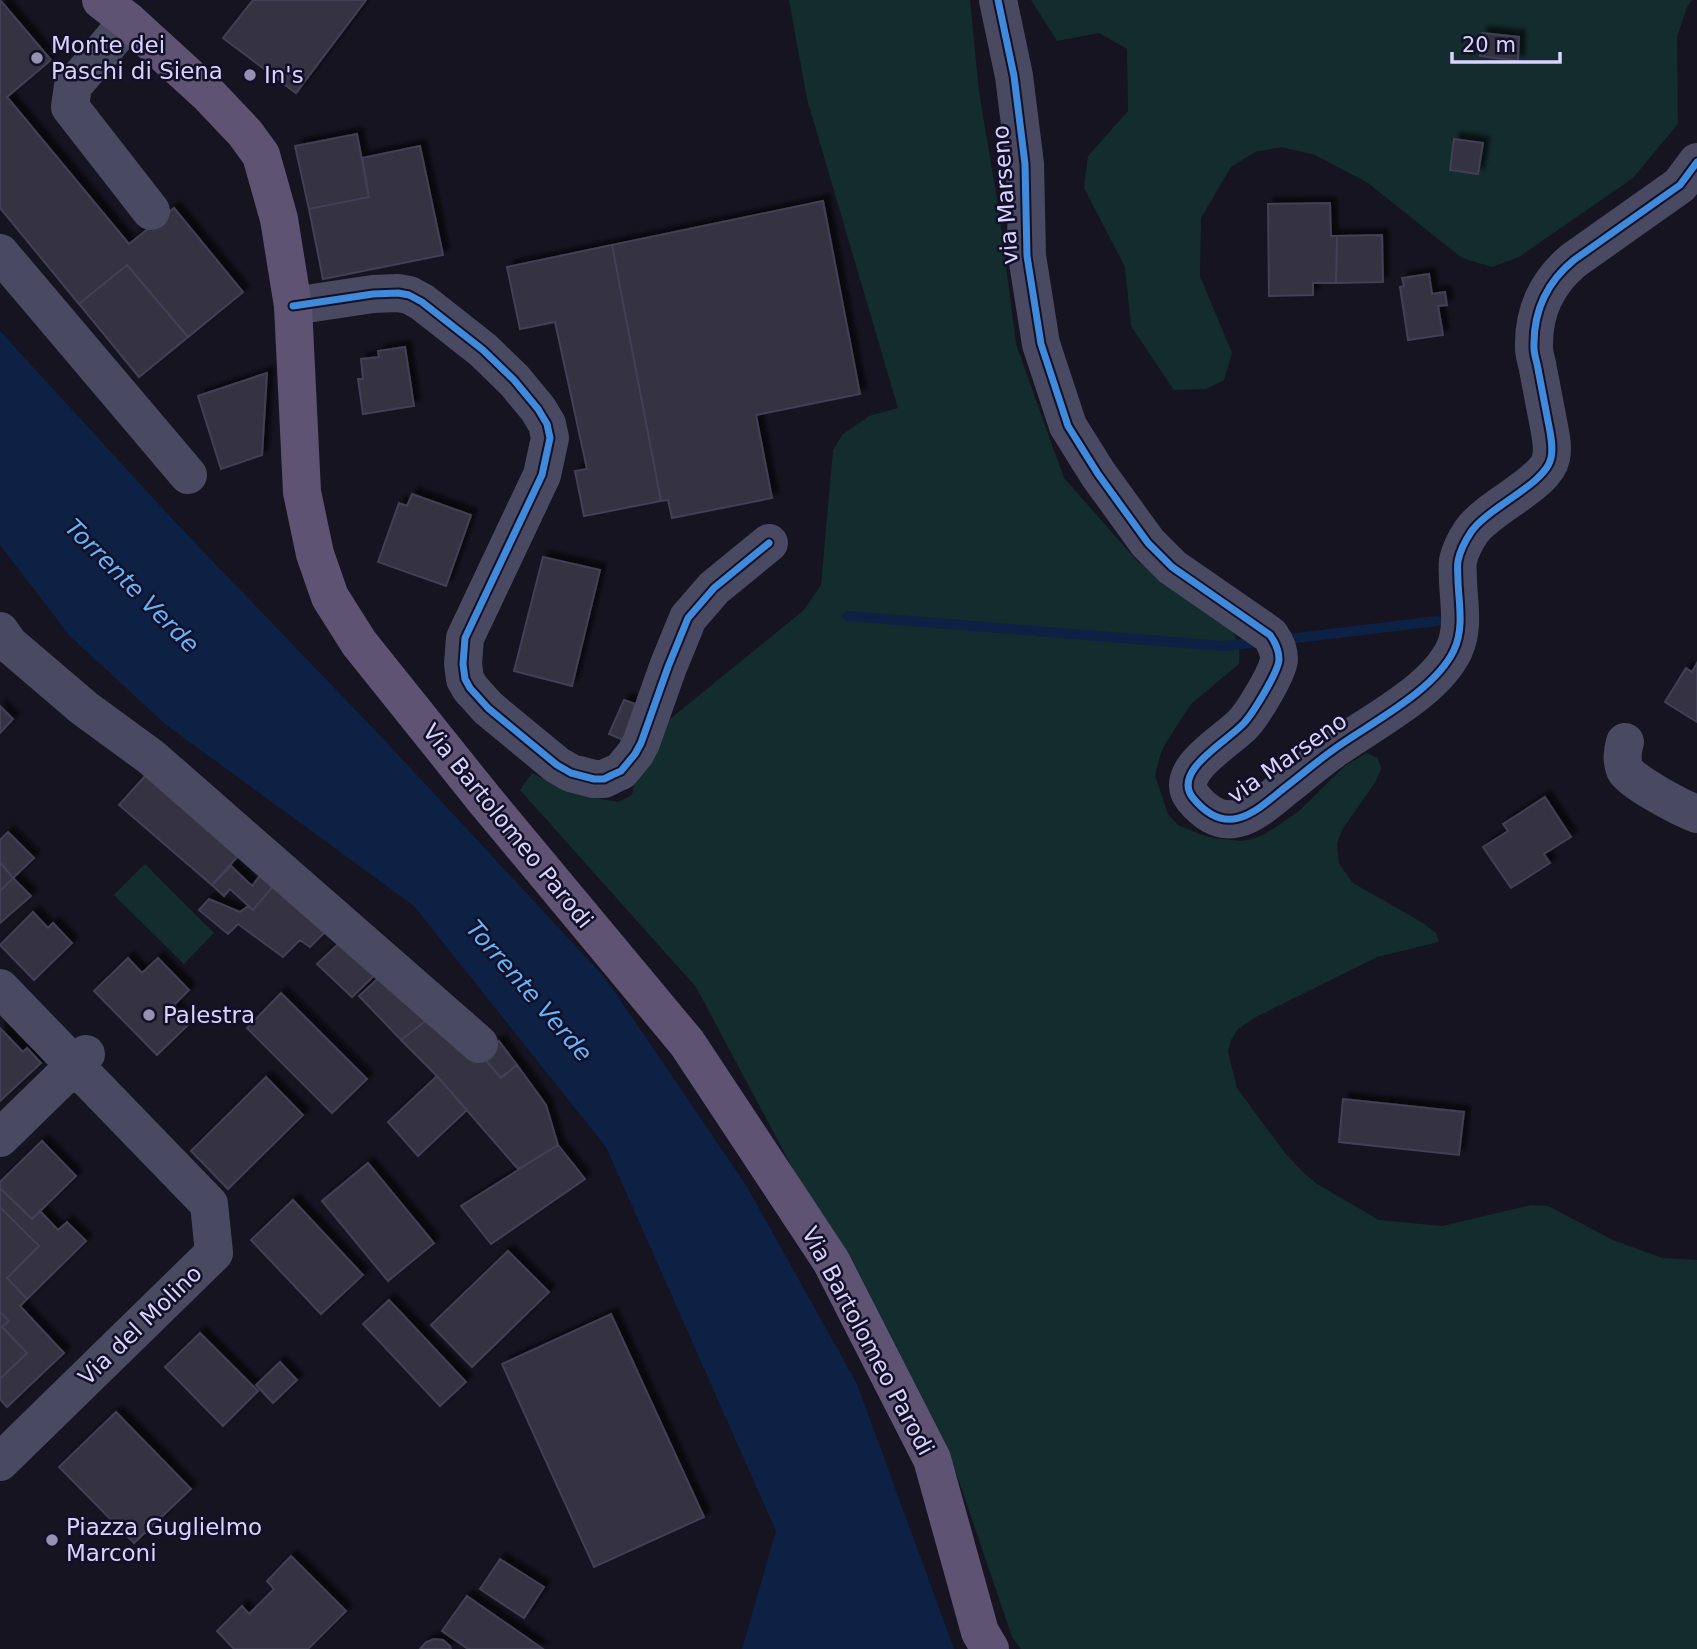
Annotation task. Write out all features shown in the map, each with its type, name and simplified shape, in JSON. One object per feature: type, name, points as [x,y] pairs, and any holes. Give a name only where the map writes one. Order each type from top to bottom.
[{"type":"main road","name":"Via Bartolomeo Parodi","points":[[115,10],[208,94],[245,133],[261,155],[279,219],[293,306],[302,492],[315,554],[330,597],[359,643],[484,799],[687,1043],[831,1261],[932,1459],[980,1632],[990,1649]]},
{"type":"street","name":"via Marseno","points":[[998,0],[1014,76],[1022,139],[1027,256],[1041,344],[1068,426],[1098,474],[1148,543],[1172,567],[1270,635],[1278,649],[1279,663],[1264,693],[1244,723],[1196,765],[1188,780],[1187,788],[1191,796],[1218,817],[1231,820],[1246,816],[1331,751],[1421,690],[1438,672],[1454,650],[1460,631],[1457,563],[1464,545],[1483,517],[1534,481],[1544,472],[1551,459],[1548,423],[1534,348],[1537,319],[1543,298],[1560,271],[1680,186],[1697,162]]},
{"type":"street","points":[[115,10],[73,86],[69,107],[151,211]]},
{"type":"street","points":[[0,253],[188,475]]},
{"type":"street","points":[[293,306],[373,294],[409,295],[422,302],[483,350],[514,380],[547,424],[550,438],[542,475],[465,638],[464,671],[470,688],[488,708],[557,765],[571,773],[604,779],[621,771],[641,743],[688,618],[715,588],[769,543]]},
{"type":"street","points":[[0,631],[9,643],[84,708],[151,757],[479,1044]]},
{"type":"street","points":[[1625,742],[1622,755],[1626,772],[1641,784],[1697,814]]},
{"type":"street","points":[[0,988],[81,1060],[0,1138]]},
{"type":"street","name":"Via del Molino","points":[[6,1456],[214,1253],[209,1204],[81,1060]]},
{"type":"green space","points":[[789,0],[970,0],[979,92],[999,211],[1016,344],[1064,478],[1138,562],[1227,621],[1238,646],[1239,664],[1191,704],[1164,746],[1155,775],[1168,814],[1178,825],[1202,835],[1241,841],[1252,839],[1263,835],[1298,812],[1345,766],[1367,753],[1378,758],[1381,768],[1376,781],[1342,830],[1337,844],[1339,864],[1353,883],[1423,923],[1436,933],[1439,942],[1377,957],[1256,1017],[1238,1029],[1228,1051],[1237,1088],[1285,1153],[1304,1173],[1317,1184],[1379,1220],[1442,1226],[1531,1205],[1548,1206],[1613,1240],[1662,1258],[1697,1260],[1697,1649],[1021,1649],[1012,1637],[958,1478],[696,987],[520,790],[532,773],[564,789],[592,797],[618,802],[632,795],[640,753],[670,719],[804,610],[821,585],[833,450],[843,434],[869,416],[898,408],[807,99]]},
{"type":"green space","points":[[1031,0],[1692,0],[1677,37],[1678,124],[1633,178],[1519,257],[1492,267],[1462,258],[1368,183],[1315,155],[1282,147],[1255,152],[1231,167],[1201,218],[1200,276],[1232,353],[1224,380],[1206,389],[1174,390],[1131,326],[1125,267],[1084,188],[1088,156],[1128,111],[1127,49],[1099,33],[1057,41]]},
{"type":"green space","points":[[145,864],[214,933],[184,964],[114,895]]},
{"type":"water","name":"Torrente Verde","points":[[0,331],[176,523],[391,747],[606,979],[746,1185],[857,1384],[954,1649],[742,1649],[776,1531],[606,1147],[414,906],[165,724],[70,636],[0,545]]},
{"type":"building","points":[[0,0],[51,60],[7,97],[129,244],[174,208],[243,292],[188,337],[127,265],[79,304],[0,208]]},
{"type":"building","points":[[253,0],[366,0],[296,93],[223,38]]},
{"type":"building","points":[[1482,33],[1519,37],[1518,61],[1480,56]]},
{"type":"building","points":[[357,134],[369,197],[309,209],[295,146]]},
{"type":"building","points":[[1454,139],[1483,143],[1478,174],[1450,170]]},
{"type":"building","points":[[420,146],[443,255],[323,279],[309,209],[369,197],[362,158]]},
{"type":"building","points":[[823,201],[860,394],[756,415],[772,498],[672,518],[668,500],[661,501],[612,245]]},
{"type":"building","points":[[1330,203],[1331,236],[1337,236],[1336,283],[1313,283],[1313,295],[1269,296],[1268,204]]},
{"type":"building","points":[[1382,235],[1383,282],[1336,283],[1337,236]]},
{"type":"building","points":[[612,245],[661,501],[584,516],[575,471],[587,469],[555,322],[520,329],[507,267]]},
{"type":"building","points":[[127,265],[188,337],[139,377],[79,304]]},
{"type":"building","points":[[1429,274],[1432,294],[1445,292],[1447,305],[1438,306],[1443,335],[1408,340],[1400,287],[1404,286],[1402,278]]},
{"type":"building","points":[[405,347],[414,406],[363,414],[358,379],[363,379],[361,359],[379,357],[378,351]]},
{"type":"building","points":[[267,373],[262,455],[221,469],[198,396]]},
{"type":"building","points":[[412,494],[471,515],[446,586],[378,562],[399,503],[407,506]]},
{"type":"building","points":[[543,557],[600,570],[572,686],[514,671]]},
{"type":"building","points":[[1697,663],[1697,722],[1665,702],[1686,668],[1692,672]]},
{"type":"building","points":[[624,700],[644,707],[628,742],[609,734]]},
{"type":"building","points":[[0,706],[13,719],[0,733]]},
{"type":"building","points":[[147,774],[239,855],[212,885],[119,805]]},
{"type":"building","points":[[1545,797],[1571,837],[1544,854],[1550,863],[1511,888],[1483,847],[1508,831],[1503,824]]},
{"type":"building","points":[[8,832],[34,858],[13,878],[0,862],[0,840]]},
{"type":"building","points":[[0,862],[13,878],[0,891]]},
{"type":"building","points":[[231,866],[252,886],[265,869],[275,884],[253,910],[230,889],[224,896],[212,885]]},
{"type":"building","points":[[13,878],[31,896],[0,923],[0,891]]},
{"type":"building","points":[[275,884],[328,929],[310,947],[300,940],[283,957],[238,924],[228,934],[199,910],[209,899],[240,912],[248,906],[253,910]]},
{"type":"building","points":[[33,912],[48,928],[53,923],[72,943],[34,980],[0,945]]},
{"type":"building","points":[[348,935],[381,969],[352,997],[317,964]]},
{"type":"building","name":"Palestra","points":[[128,958],[142,973],[158,958],[189,990],[173,1006],[190,1023],[157,1055],[94,991]]},
{"type":"building","points":[[385,972],[437,1012],[401,1040],[359,996]]},
{"type":"building","points":[[281,993],[367,1079],[332,1113],[247,1028]]},
{"type":"building","points":[[437,1012],[466,1037],[501,1078],[517,1065],[546,1105],[558,1145],[518,1169],[437,1076],[401,1040]]},
{"type":"building","points":[[0,1028],[23,1052],[27,1048],[41,1063],[0,1101]]},
{"type":"building","points":[[499,1041],[517,1065],[501,1078],[481,1055]]},
{"type":"building","points":[[437,1076],[467,1110],[418,1156],[388,1122]]},
{"type":"building","points":[[266,1077],[303,1115],[228,1189],[191,1151]]},
{"type":"building","points":[[1343,1099],[1464,1112],[1459,1155],[1339,1142]]},
{"type":"building","points":[[42,1141],[76,1176],[32,1219],[0,1188],[0,1182]]},
{"type":"building","points":[[558,1145],[585,1179],[491,1244],[461,1206]]},
{"type":"building","points":[[368,1163],[434,1243],[388,1281],[322,1201]]},
{"type":"building","points":[[0,1188],[32,1219],[40,1211],[58,1230],[67,1222],[86,1241],[27,1299],[7,1278],[39,1246],[0,1207]]},
{"type":"building","points":[[293,1200],[363,1275],[321,1314],[251,1240]]},
{"type":"building","points":[[0,1207],[39,1246],[7,1278],[27,1299],[20,1306],[64,1353],[7,1407],[0,1399],[0,1379],[27,1353],[2,1327],[9,1321],[0,1312]]},
{"type":"building","points":[[508,1251],[549,1292],[472,1367],[431,1325]]},
{"type":"building","points":[[389,1300],[466,1382],[440,1406],[363,1324]]},
{"type":"building","points":[[0,1312],[9,1321],[2,1327],[27,1353],[0,1379]]},
{"type":"building","points":[[611,1314],[704,1517],[594,1567],[502,1364]]},
{"type":"building","points":[[200,1333],[258,1391],[223,1426],[165,1367]]},
{"type":"building","points":[[280,1362],[297,1380],[273,1403],[256,1385]]},
{"type":"building","points":[[116,1412],[191,1489],[134,1543],[59,1467]]},
{"type":"building","points":[[291,1556],[346,1611],[308,1649],[234,1649],[217,1631],[242,1606],[249,1614],[274,1589],[267,1581]]},
{"type":"building","points":[[500,1559],[544,1587],[524,1618],[480,1589]]},
{"type":"building","points":[[467,1596],[543,1649],[468,1649],[442,1631]]},
{"type":"building","points":[[443,1640],[451,1649],[420,1649],[426,1642]]},
{"type":"waterway","points":[[848,616],[1223,646],[1261,642]]},
{"type":"waterway","points":[[1280,640],[1437,621]]},
{"type":"cycle path","points":[[998,0],[1014,76],[1025,164],[1027,256],[1041,344],[1068,426],[1098,474],[1148,543],[1172,567],[1270,635],[1277,649],[1279,659],[1275,673],[1253,710],[1244,723],[1204,757],[1189,777],[1188,788],[1193,798],[1217,817],[1239,818],[1261,807],[1327,755],[1417,693],[1445,665],[1459,634],[1458,563],[1465,542],[1479,523],[1539,477],[1551,458],[1551,437],[1534,348],[1536,322],[1549,288],[1574,260],[1680,185],[1697,162]]},
{"type":"cycle path","points":[[293,306],[373,294],[409,295],[422,302],[483,350],[514,380],[547,424],[550,438],[542,475],[465,638],[463,664],[465,679],[470,688],[488,708],[557,765],[571,773],[604,779],[621,771],[641,743],[688,618],[714,588],[769,543]]},
{"type":"place","name":"Monte dei Paschi di Siena","points":[[37,58]]},
{"type":"place","name":"In's","points":[[250,75]]},
{"type":"place","name":"Palestra","points":[[149,1015]]},
{"type":"place","name":"Piazza Guglielmo Marconi","points":[[52,1540]]}]
